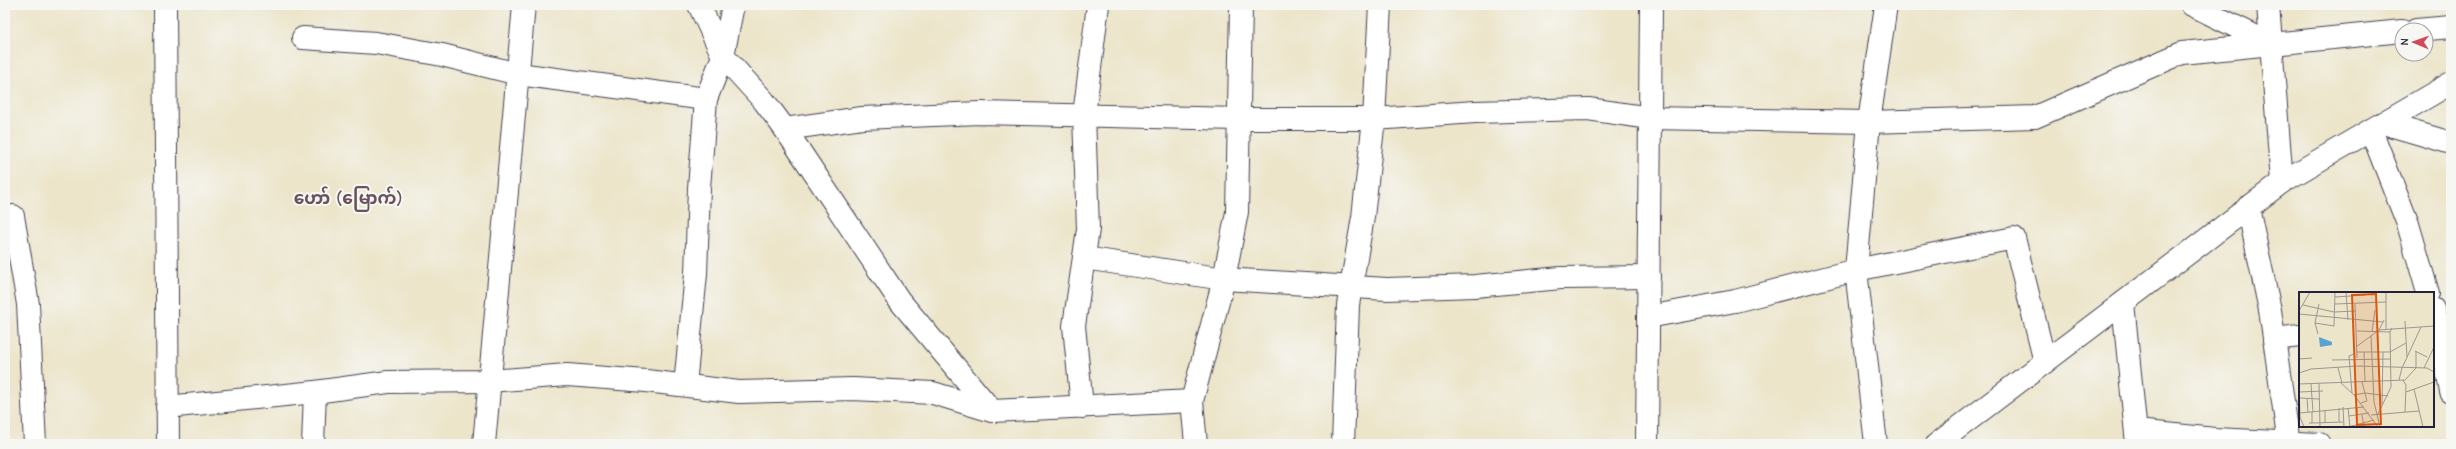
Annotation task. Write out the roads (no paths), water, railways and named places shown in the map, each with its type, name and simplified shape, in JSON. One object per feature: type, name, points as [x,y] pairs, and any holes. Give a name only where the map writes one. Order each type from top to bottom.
[{"type":"street","points":[[165,5],[168,444]]},
{"type":"street","points":[[484,444],[524,5]]},
{"type":"street","points":[[699,5],[723,56],[764,100],[785,129],[899,300],[992,411]]},
{"type":"street","points":[[685,385],[696,274],[699,188],[706,99],[723,56],[733,5]]},
{"type":"street","points":[[1082,407],[1074,326],[1088,229],[1084,115],[1098,5]]},
{"type":"street","points":[[1196,444],[1192,401],[1224,279],[1237,212],[1241,5]]},
{"type":"street","points":[[1343,444],[1348,305],[1363,217],[1374,119],[1380,5]]},
{"type":"street","points":[[1647,444],[1651,5]]},
{"type":"street","points":[[1876,444],[1856,270],[1869,122],[1886,5]]},
{"type":"street","points":[[2192,5],[2271,44]]},
{"type":"street","points":[[2268,5],[2282,182]]},
{"type":"street","points":[[2434,28],[2451,27]]},
{"type":"street","points":[[785,129],[862,118],[980,113],[1238,119],[1374,119],[1475,112],[1588,109],[1650,118],[1869,122],[2035,117],[2182,52],[2394,32]]},
{"type":"street","points":[[303,38],[376,43],[442,56],[518,74],[706,99]]},
{"type":"street","points":[[1937,444],[2282,182],[2451,83]]},
{"type":"street","points":[[2377,126],[2451,143]]},
{"type":"street","points":[[2377,126],[2428,292]]},
{"type":"street","points":[[2248,207],[2274,338],[2290,443]]},
{"type":"street","points":[[13,216],[28,304],[35,444]]},
{"type":"street","points":[[1648,317],[1735,301],[1856,270],[2014,238],[2044,362]]},
{"type":"street","points":[[1084,258],[1224,279],[1351,288],[1387,289],[1475,286],[1561,278],[1649,277]]},
{"type":"street","points":[[2123,303],[2137,438],[2215,439],[2319,444]]},
{"type":"street","points":[[2438,319],[2451,392]]},
{"type":"street","points":[[2274,338],[2299,336]]},
{"type":"street","points":[[167,407],[315,392],[388,382],[489,381],[567,375],[685,385],[738,392],[853,389],[933,393],[992,411],[1192,401]]},
{"type":"street","points":[[313,444],[315,392]]},
{"type":"district","name":"ဟော် (မြောက်)","points":[[348,198]]}]
